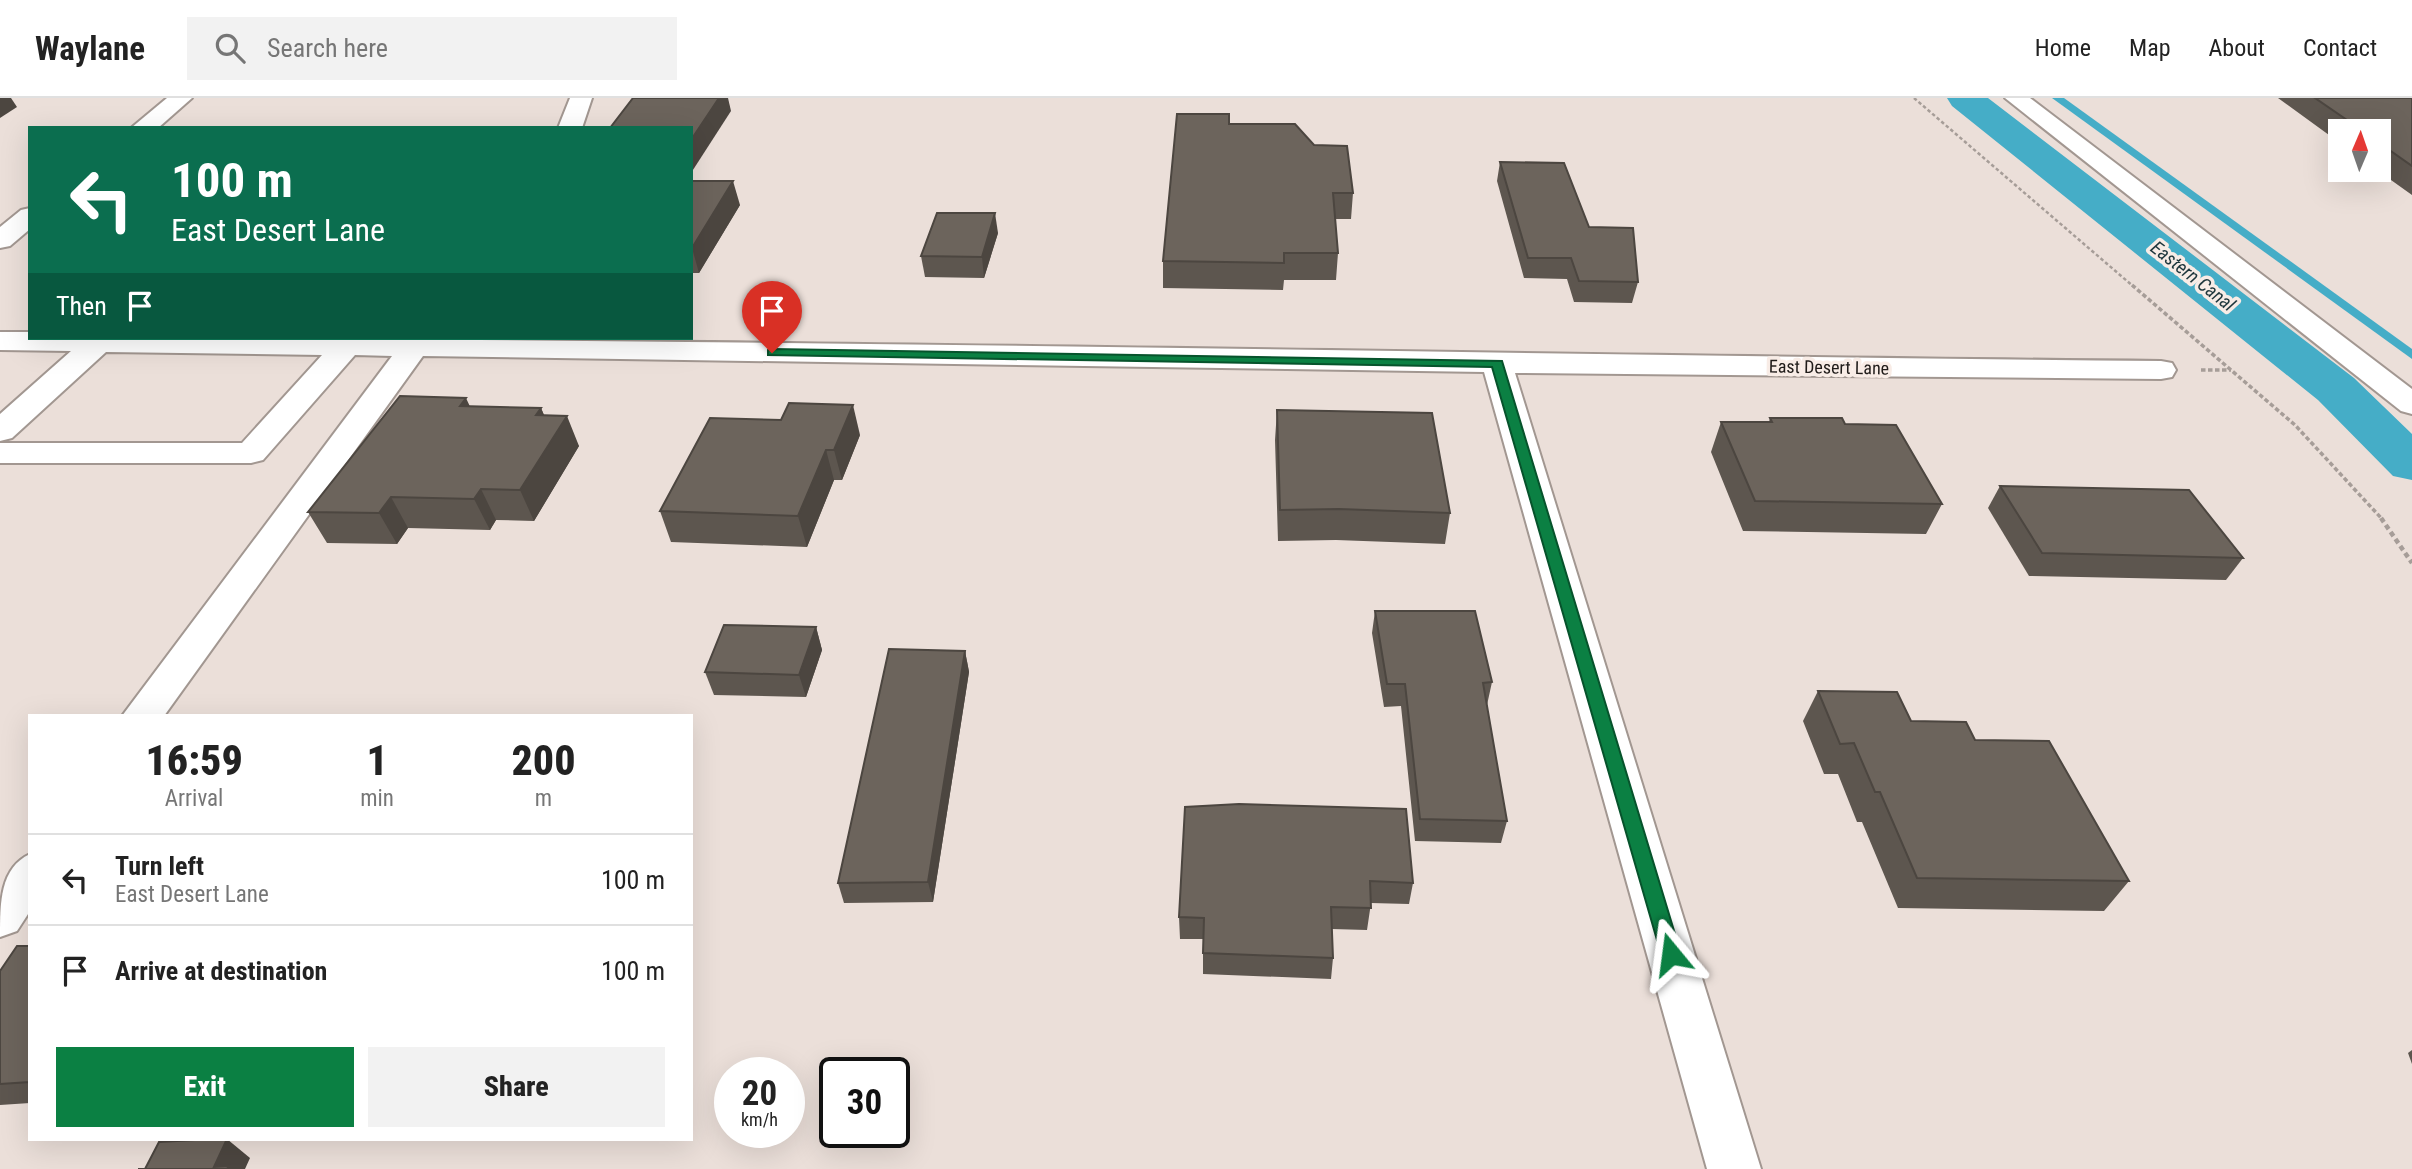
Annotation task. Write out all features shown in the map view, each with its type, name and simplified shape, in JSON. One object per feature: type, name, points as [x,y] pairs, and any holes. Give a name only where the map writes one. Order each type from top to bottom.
[{"type":"street","points":[[145,126],[181,98]]},
{"type":"street","points":[[571,126],[581,98]]},
{"type":"street","points":[[2016,98],[2412,404]]},
{"type":"street","points":[[0,240],[28,218]]},
{"type":"street","points":[[0,431],[99,342]]},
{"type":"street","name":"East Desert Lane","points":[[3,343],[347,346],[406,344],[1497,364],[2161,370]]},
{"type":"street","points":[[143,714],[406,344]]},
{"type":"street","points":[[0,453],[251,453],[347,346]]},
{"type":"street","points":[[1497,364],[1734,1169]]},
{"type":"street","points":[[0,917],[28,876]]},
{"type":"path","points":[[1914,98],[2295,425],[2388,525],[2412,562]]},
{"type":"building","points":[[633,98],[719,98],[693,137],[693,126],[612,126]]},
{"type":"building","points":[[2315,98],[2412,98],[2412,166],[2391,151],[2391,119],[2346,119]]},
{"type":"building","points":[[1177,114],[1229,114],[1229,124],[1295,124],[1314,145],[1347,146],[1353,193],[1333,193],[1338,253],[1284,253],[1284,263],[1163,261]]},
{"type":"building","points":[[1500,162],[1564,163],[1589,227],[1633,228],[1638,282],[1579,281],[1571,258],[1528,258]]},
{"type":"building","points":[[693,181],[733,181],[693,246]]},
{"type":"building","points":[[937,213],[995,213],[982,257],[921,256]]},
{"type":"building","points":[[400,396],[466,398],[460,406],[541,408],[536,415],[567,416],[520,490],[481,489],[474,499],[391,497],[379,513],[308,512]]},
{"type":"building","points":[[789,403],[853,405],[834,450],[826,450],[798,516],[660,511],[710,418],[781,420]]},
{"type":"building","points":[[1277,410],[1432,413],[1450,513],[1280,510]]},
{"type":"building","points":[[1770,418],[1842,418],[1845,424],[1896,425],[1942,504],[1755,501],[1721,422],[1772,422]]},
{"type":"building","points":[[2000,486],[2189,490],[2243,558],[2042,553]]},
{"type":"building","points":[[1375,611],[1475,611],[1492,682],[1483,683],[1507,821],[1420,819],[1405,684],[1387,684]]},
{"type":"building","points":[[724,625],[816,627],[799,675],[705,672]]},
{"type":"building","points":[[889,649],[965,651],[928,882],[838,883]]},
{"type":"building","points":[[1818,691],[1897,692],[1911,721],[1966,722],[1975,740],[2049,741],[2129,881],[1917,878],[1880,792],[1875,792],[1854,743],[1840,744]]},
{"type":"building","points":[[1239,804],[1406,809],[1413,883],[1370,881],[1371,908],[1331,907],[1333,958],[1203,953],[1204,918],[1179,917],[1185,807]]},
{"type":"building","points":[[17,946],[28,946],[28,1082],[0,1084],[0,971]]},
{"type":"building","points":[[226,1141],[214,1167],[229,1166],[227,1169],[145,1169],[159,1142]]},
{"type":"waterway","name":"Eastern Canal","points":[[1965,98],[2336,389],[2412,464]]},
{"type":"waterway","points":[[2057,98],[2412,355]]},
{"type":"route","points":[[772,353],[1497,364],[1671,954]]}]
